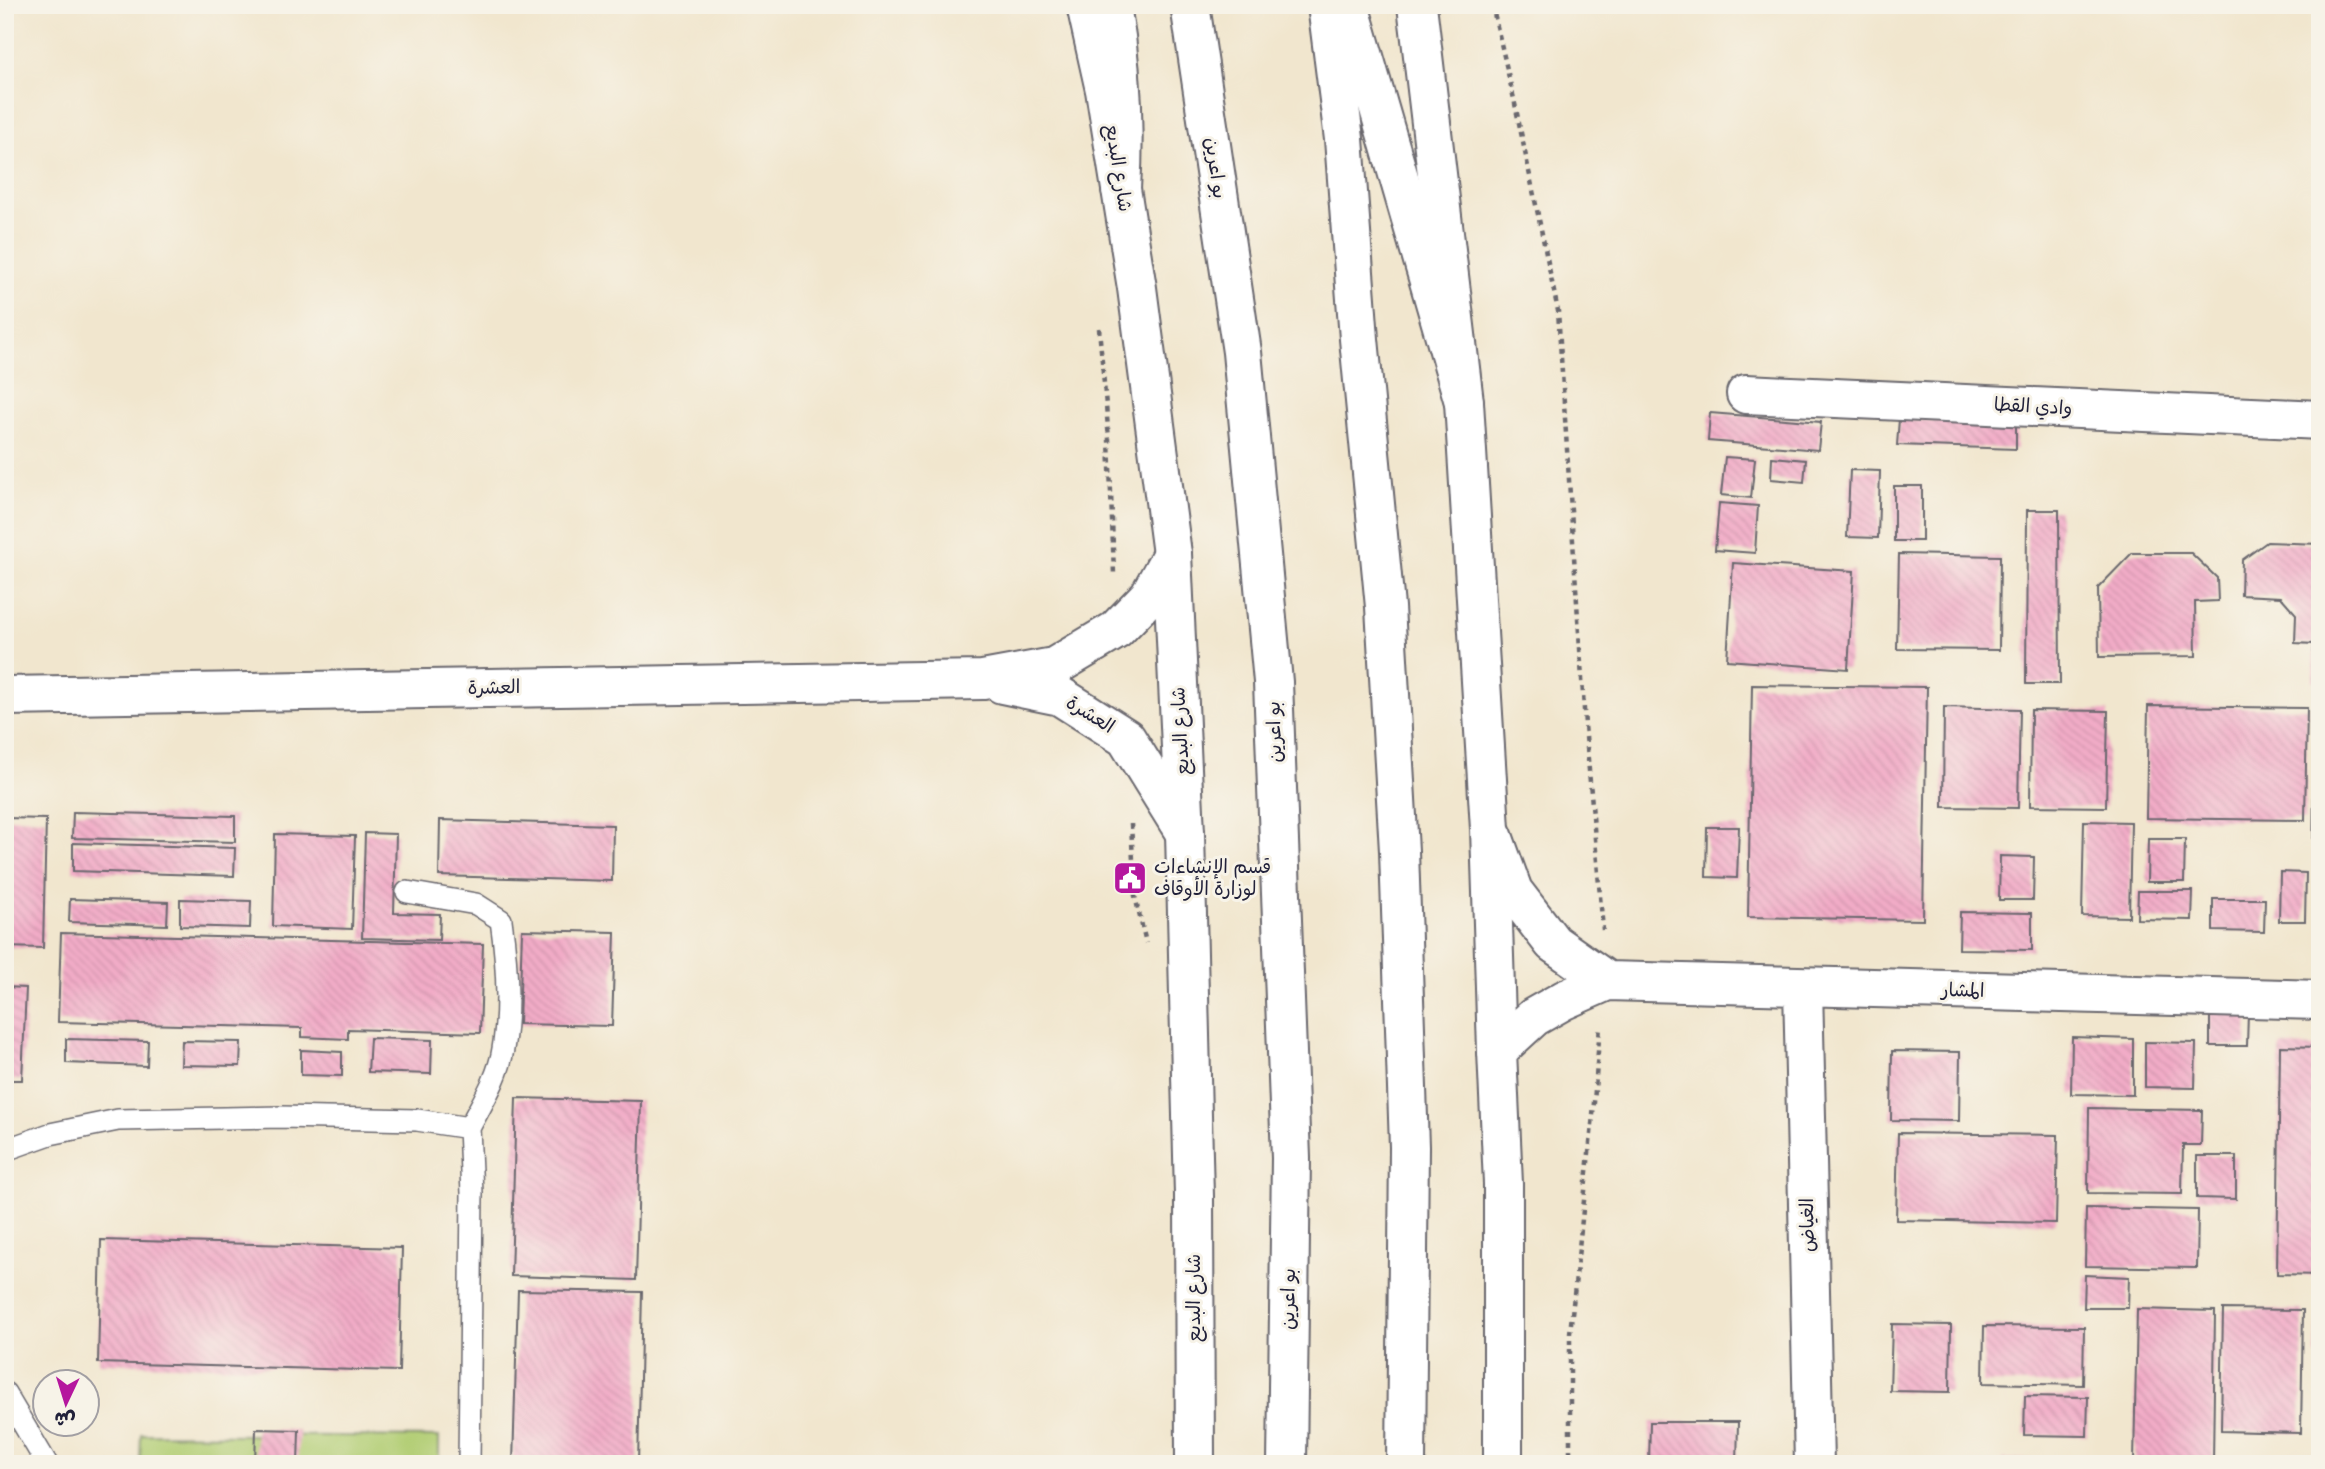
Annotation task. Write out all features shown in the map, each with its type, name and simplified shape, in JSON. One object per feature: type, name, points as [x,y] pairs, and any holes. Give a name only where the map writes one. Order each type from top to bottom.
[{"type":"main road","name":"شارع البديع","points":[[1086,5],[1105,90],[1137,288],[1172,554],[1185,833],[1194,1196],[1195,1464]]},
{"type":"main road","points":[[1111,5],[1119,56],[1123,121],[1121,189]]},
{"type":"main road","name":"بو اعرين","points":[[1190,5],[1242,352],[1273,682],[1291,1158],[1287,1464]]},
{"type":"main road","points":[[1327,5],[1344,139],[1359,339],[1388,648],[1399,851],[1409,1147],[1406,1464]]},
{"type":"main road","points":[[1349,5],[1464,402]]},
{"type":"main road","points":[[1417,5],[1464,402],[1490,829],[1503,1184],[1503,1464]]},
{"type":"main road","name":"وادي القطا","points":[[1746,394],[2320,420]]},
{"type":"main road","name":"العشرة","points":[[5,696],[983,680],[1054,667],[1115,630],[1149,596],[1172,554]]},
{"type":"main road","name":"العشرة","points":[[983,680],[1060,696],[1126,738],[1185,833]]},
{"type":"main road","points":[[1490,829],[1513,891],[1553,943],[1607,981]]},
{"type":"main road","name":"المشار","points":[[1497,1051],[1534,1017],[1607,981],[2320,1000]]},
{"type":"main road","name":"الغياض","points":[[1803,987],[1814,1464]]},
{"type":"lane","points":[[407,892],[476,904],[501,920],[506,979],[503,1050],[493,1082],[469,1128],[472,1193],[469,1464]]},
{"type":"lane","points":[[5,1150],[50,1134],[118,1120],[281,1117],[403,1119],[469,1128]]},
{"type":"lane","points":[[5,1393],[47,1464]]},
{"type":"path","points":[[1492,5],[1558,311],[1585,725],[1607,981],[1600,1015],[1593,1115],[1570,1333],[1570,1464]]},
{"type":"green space","points":[[141,1434],[439,1437],[439,1464],[140,1464]]},
{"type":"building","points":[[1710,413],[1821,422],[1818,450],[1708,441]]},
{"type":"building","points":[[1899,419],[2016,424],[2016,449],[1897,445]]},
{"type":"building","points":[[1725,457],[1755,459],[1751,498],[1721,495]]},
{"type":"building","points":[[1772,457],[1806,460],[1804,482],[1771,479]]},
{"type":"building","points":[[1850,470],[1880,471],[1878,538],[1847,537]]},
{"type":"building","points":[[1894,486],[1922,486],[1922,541],[1894,541]]},
{"type":"building","points":[[1719,503],[1758,506],[1755,553],[1715,550]]},
{"type":"building","points":[[2027,510],[2059,510],[2060,684],[2026,684]]},
{"type":"building","points":[[2267,542],[2320,544],[2320,681],[2313,681],[2314,644],[2295,643],[2296,614],[2281,597],[2241,595],[2242,560]]},
{"type":"building","points":[[2132,553],[2191,553],[2217,578],[2218,601],[2195,602],[2196,656],[2099,657],[2098,588]]},
{"type":"building","points":[[1899,554],[2000,556],[1999,650],[1897,649]]},
{"type":"building","points":[[1733,563],[1854,571],[1848,669],[1727,660]]},
{"type":"building","points":[[1752,685],[1927,687],[1923,920],[1748,917]]},
{"type":"building","points":[[2148,706],[2307,708],[2305,820],[2146,818]]},
{"type":"building","points":[[1944,707],[2020,709],[2018,808],[1943,807]]},
{"type":"building","points":[[2031,710],[2108,711],[2106,807],[2030,806]]},
{"type":"building","points":[[2315,711],[2320,711],[2320,764],[2315,764]]},
{"type":"building","points":[[2314,783],[2320,783],[2320,868],[2313,868]]},
{"type":"building","points":[[73,812],[235,816],[235,842],[72,838]]},
{"type":"building","points":[[5,818],[46,819],[43,948],[5,947]]},
{"type":"building","points":[[440,820],[613,825],[612,881],[439,876]]},
{"type":"building","points":[[2084,821],[2131,822],[2129,917],[2082,916]]},
{"type":"building","points":[[1707,827],[1739,827],[1737,878],[1706,877]]},
{"type":"building","points":[[365,833],[396,834],[394,913],[440,914],[439,940],[362,938]]},
{"type":"building","points":[[275,834],[355,836],[352,929],[273,926]]},
{"type":"building","points":[[2148,839],[2185,839],[2184,882],[2147,882]]},
{"type":"building","points":[[73,843],[235,848],[234,876],[73,871]]},
{"type":"building","points":[[2000,856],[2034,857],[2033,900],[1999,900]]},
{"type":"building","points":[[2280,872],[2306,873],[2305,921],[2279,921]]},
{"type":"building","points":[[2138,891],[2193,891],[2192,920],[2137,919]]},
{"type":"building","points":[[70,899],[168,902],[167,925],[69,922]]},
{"type":"building","points":[[180,899],[251,901],[250,928],[180,926]]},
{"type":"building","points":[[2213,899],[2265,899],[2264,932],[2213,931]]},
{"type":"building","points":[[1960,912],[2032,913],[2032,950],[1959,949]]},
{"type":"building","points":[[522,930],[615,932],[612,1026],[519,1024]]},
{"type":"building","points":[[61,933],[483,944],[480,1033],[348,1029],[348,1039],[302,1037],[302,1028],[58,1022]]},
{"type":"building","points":[[5,987],[26,988],[22,1080],[5,1080]]},
{"type":"building","points":[[2210,1011],[2248,1012],[2247,1046],[2210,1046]]},
{"type":"building","points":[[2072,1037],[2133,1039],[2133,1095],[2071,1094]]},
{"type":"building","points":[[370,1038],[432,1040],[431,1074],[368,1072]]},
{"type":"building","points":[[66,1039],[148,1041],[147,1066],[66,1063]]},
{"type":"building","points":[[182,1041],[241,1042],[240,1066],[181,1065]]},
{"type":"building","points":[[2145,1042],[2196,1043],[2195,1088],[2145,1087]]},
{"type":"building","points":[[2280,1046],[2320,1047],[2320,1275],[2277,1274]]},
{"type":"building","points":[[301,1050],[342,1052],[342,1076],[301,1075]]},
{"type":"building","points":[[1892,1051],[1960,1052],[1959,1121],[1891,1120]]},
{"type":"building","points":[[516,1098],[641,1101],[636,1280],[511,1276]]},
{"type":"building","points":[[2089,1108],[2202,1110],[2201,1145],[2183,1145],[2182,1194],[2088,1193]]},
{"type":"building","points":[[1898,1133],[2058,1135],[2056,1223],[1896,1220]]},
{"type":"building","points":[[2197,1156],[2236,1156],[2236,1199],[2197,1198]]},
{"type":"building","points":[[2086,1208],[2198,1210],[2197,1268],[2085,1266]]},
{"type":"building","points":[[101,1240],[402,1248],[399,1371],[98,1363]]},
{"type":"building","points":[[2085,1275],[2129,1277],[2128,1308],[2084,1308]]},
{"type":"building","points":[[518,1290],[642,1292],[638,1464],[513,1464]]},
{"type":"building","points":[[2137,1309],[2215,1311],[2213,1464],[2134,1463]]},
{"type":"building","points":[[2223,1309],[2303,1310],[2301,1433],[2221,1431]]},
{"type":"building","points":[[2320,1310],[2320,1356],[2315,1355]]},
{"type":"building","points":[[1892,1324],[1951,1325],[1950,1392],[1890,1391]]},
{"type":"building","points":[[1984,1326],[2084,1327],[2083,1385],[1983,1383]]},
{"type":"building","points":[[2025,1396],[2088,1397],[2087,1436],[2024,1435]]},
{"type":"building","points":[[1650,1422],[1738,1422],[1737,1464],[1649,1464]]},
{"type":"building","points":[[256,1429],[299,1430],[298,1464],[255,1464]]},
{"type":"building","points":[[2002,1459],[2111,1460],[2111,1464],[2002,1464]]},
{"type":"place","name":"قسم الإنشاءات لوزارة الأوقاف","points":[[1130,878]]}]
